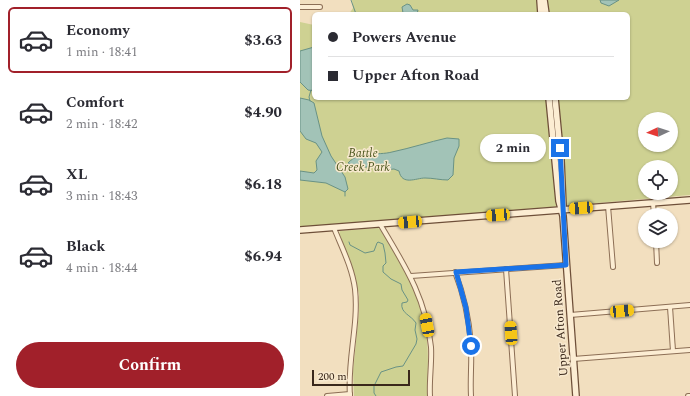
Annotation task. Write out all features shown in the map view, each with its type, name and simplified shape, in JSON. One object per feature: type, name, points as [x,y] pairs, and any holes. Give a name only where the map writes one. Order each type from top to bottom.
[{"type":"street","points":[[540,0],[541,12]]},
{"type":"street","points":[[544,0],[546,12]]},
{"type":"street","points":[[300,7],[320,7]]},
{"type":"street","name":"Upper Afton Road","points":[[549,100],[559,201],[562,210]]},
{"type":"street","name":"Upper Afton Road","points":[[555,100],[576,396]]},
{"type":"street","points":[[300,230],[690,200]]},
{"type":"street","points":[[653,203],[653,208]]},
{"type":"street","points":[[608,206],[613,267]]},
{"type":"street","points":[[380,224],[411,276],[425,312],[431,362],[430,396]]},
{"type":"street","points":[[327,396],[350,395],[350,361],[356,316],[355,287],[346,258],[334,228]]},
{"type":"street","points":[[656,248],[657,263]]},
{"type":"street","points":[[411,276],[566,265]]},
{"type":"street","points":[[506,269],[515,396]]},
{"type":"street","points":[[456,272],[468,321],[471,346],[471,396]]},
{"type":"street","points":[[570,315],[690,305]]},
{"type":"street","points":[[670,307],[673,351]]},
{"type":"street","points":[[573,360],[690,350]]},
{"type":"green space","name":"Battle Creek Park","points":[[352,0],[690,0],[690,195],[678,196],[678,160],[638,160],[638,200],[378,222],[300,227],[300,22],[312,25],[312,100],[630,100],[630,12],[350,12],[353,8]]},
{"type":"green space","points":[[378,228],[396,255],[417,296],[425,326],[428,348],[428,396],[354,396],[353,371],[359,312],[359,294],[347,254],[339,234],[340,231]]},
{"type":"water","points":[[600,0],[619,0],[609,6],[601,3]]},
{"type":"water","points":[[407,4],[410,5],[413,10],[418,10],[418,12],[403,12],[402,7]]},
{"type":"water","points":[[312,48],[312,91],[308,90],[300,82],[300,51]]},
{"type":"water","points":[[300,98],[314,103],[322,136],[331,156],[345,177],[348,189],[345,192],[326,183],[300,180],[300,171],[314,173],[317,170],[316,161],[322,152],[316,143],[306,139],[300,131]]},
{"type":"water","points":[[447,138],[459,139],[459,146],[454,158],[453,175],[448,180],[425,178],[406,180],[401,176],[399,171],[394,169],[382,170],[374,167],[354,167],[348,163],[358,156],[392,152]]},
{"type":"waterway","points":[[351,0],[355,12]]},
{"type":"waterway","points":[[310,101],[309,97],[311,90]]},
{"type":"waterway","points":[[349,242],[350,245],[365,253],[374,251],[378,242],[383,244],[386,263],[383,266],[383,272],[391,279],[401,284],[402,290],[408,300],[407,302],[402,303],[404,312],[416,323],[416,344],[403,366],[381,372],[374,386],[374,393],[376,396]]},
{"type":"route","points":[[471,346],[466,308],[456,272],[566,265],[560,148]]}]
